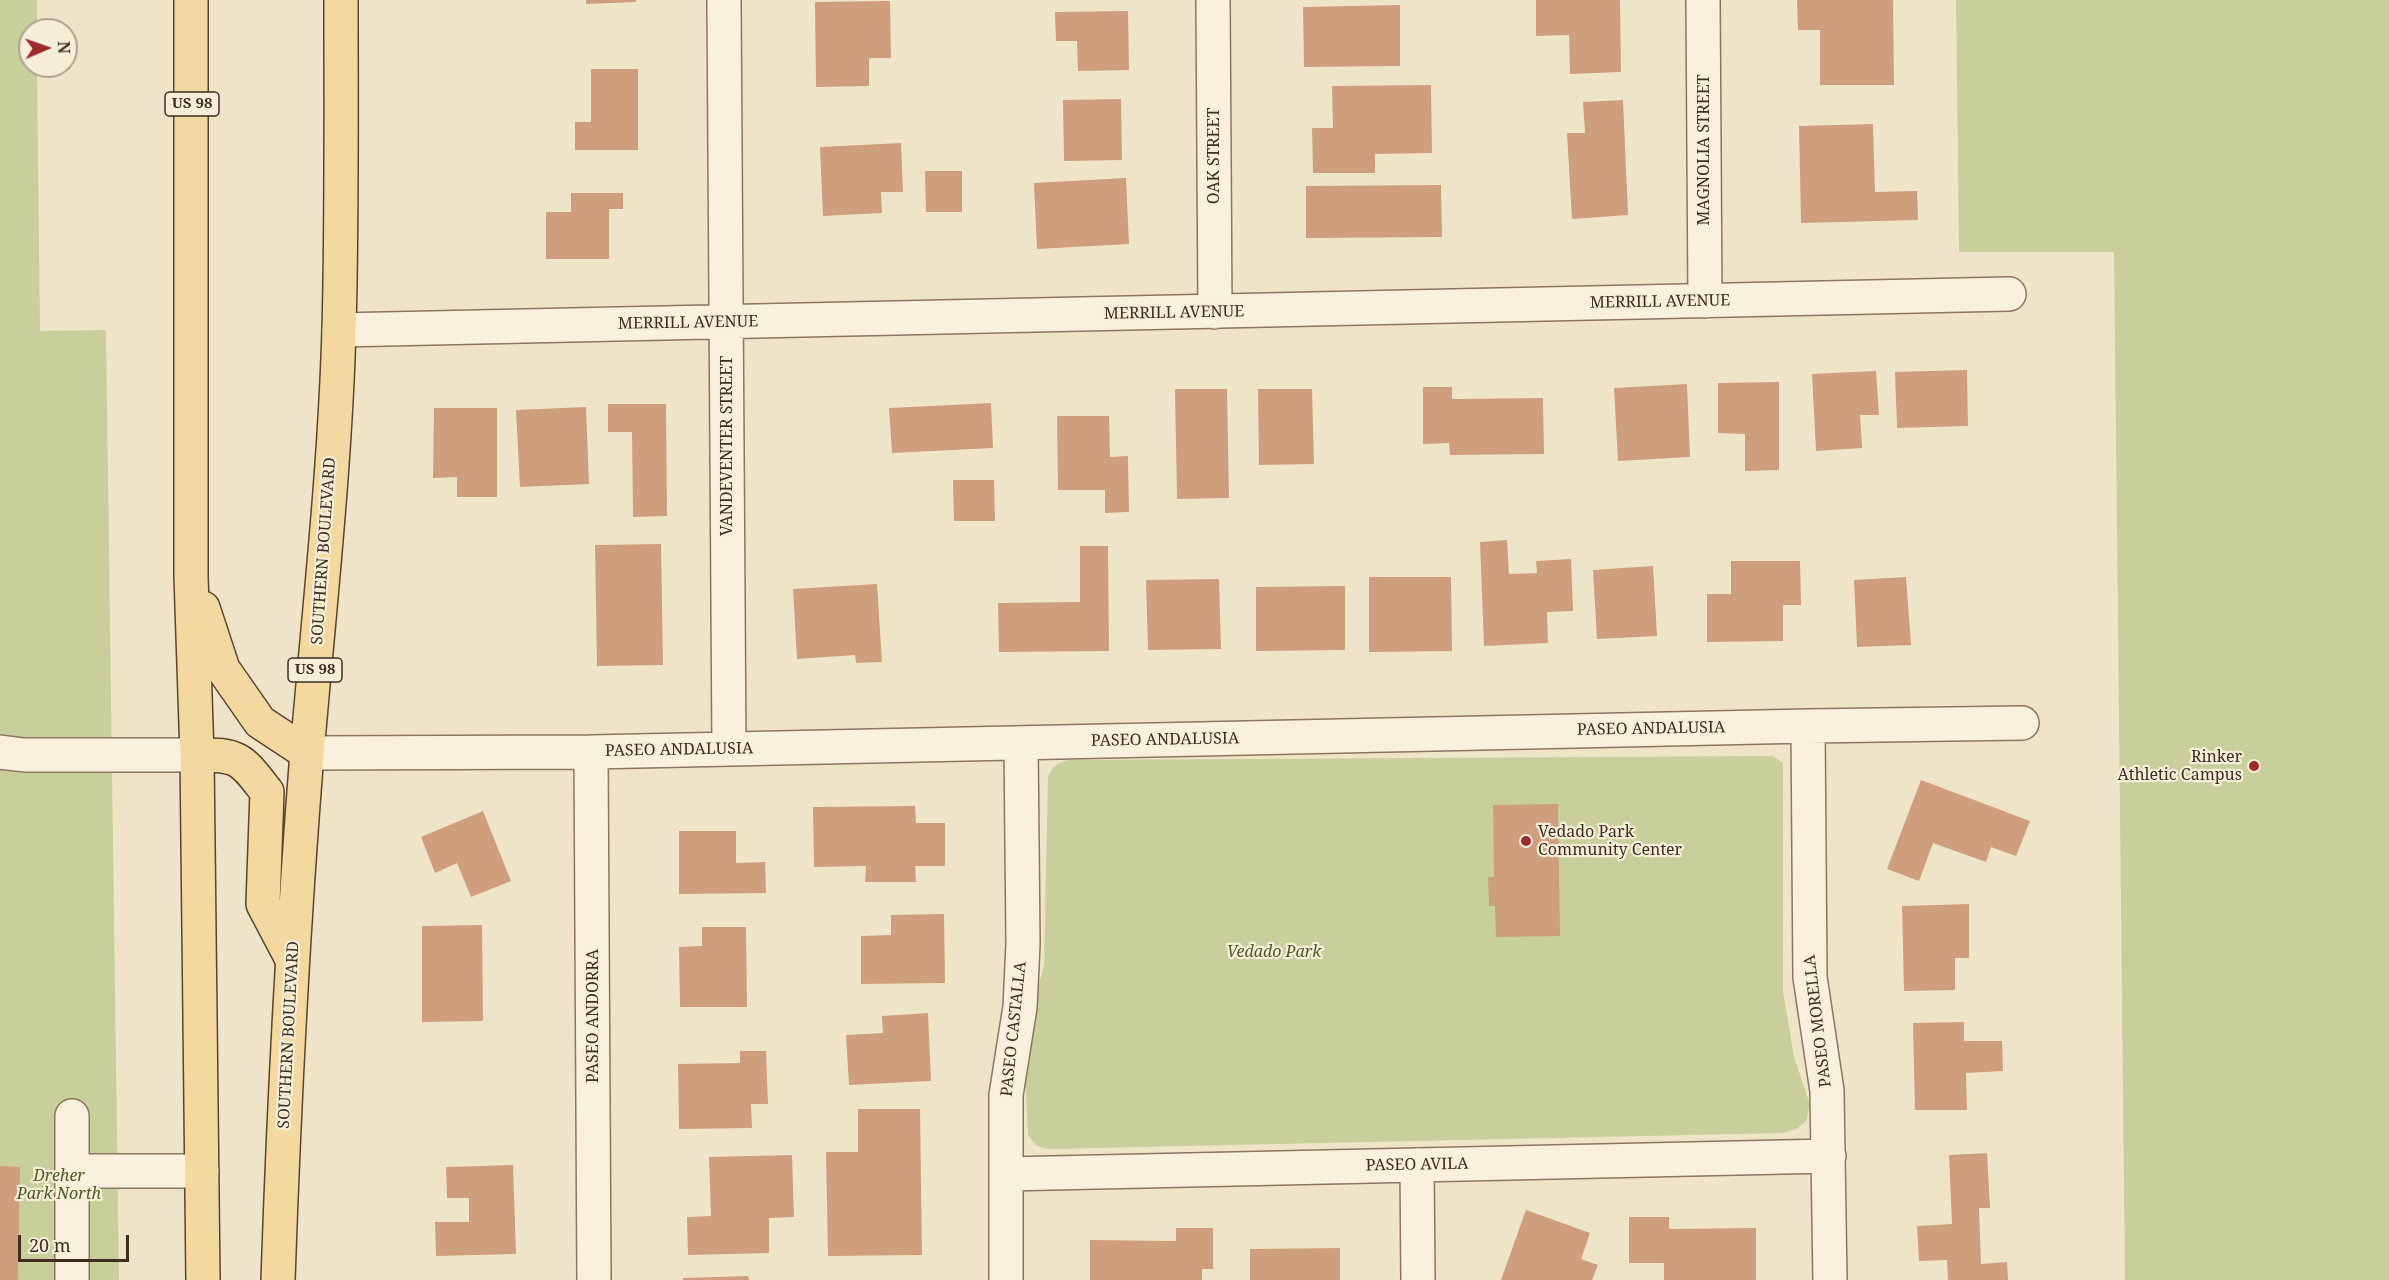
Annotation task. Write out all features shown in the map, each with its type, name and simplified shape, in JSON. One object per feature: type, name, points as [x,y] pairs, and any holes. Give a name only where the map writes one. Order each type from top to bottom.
[{"type":"main road","name":"US 98","points":[[191,0],[191,576],[197,754],[202,1280]]},
{"type":"main road","name":"SOUTHERN BOULEVARD","points":[[278,1280],[292,959],[307,753],[326,547],[339,330],[340,0]]},
{"type":"main road","points":[[191,576],[223,669],[260,722],[307,753]]},
{"type":"main road","points":[[197,754],[219,754],[243,762],[267,792],[263,904],[292,959]]},
{"type":"main road","points":[[203,1239],[215,1280]]},
{"type":"street","name":"VANDEVENTER STREET","points":[[724,0],[729,749]]},
{"type":"street","name":"OAK STREET","points":[[1213,0],[1215,312]]},
{"type":"street","name":"MAGNOLIA STREET","points":[[1703,0],[1705,301]]},
{"type":"street","name":"MERRILL AVENUE","points":[[339,330],[2009,294]]},
{"type":"street","name":"PASEO ANDALUSIA","points":[[307,753],[591,752],[2022,723]]},
{"type":"street","name":"PASEO MORELLA","points":[[1808,726],[1810,977],[1827,1091],[1830,1280]]},
{"type":"street","name":"PASEO CASTALLA","points":[[1006,1280],[1006,1095],[1020,1006],[1023,944],[1021,743]]},
{"type":"street","points":[[0,752],[24,755],[197,754]]},
{"type":"street","name":"PASEO ANDORRA","points":[[591,752],[594,1280]]},
{"type":"street","points":[[72,1116],[72,1280]]},
{"type":"street","name":"PASEO AVILA","points":[[1006,1174],[1829,1156]]},
{"type":"street","points":[[1417,1165],[1418,1280]]},
{"type":"street","points":[[72,1171],[201,1171]]},
{"type":"green space","name":"Dreher Park North","points":[[0,0],[37,0],[37,18],[18,18],[18,78],[37,78],[40,331],[106,330],[119,1280],[0,1280]]},
{"type":"green space","name":"Rinker Athletic Campus","points":[[1956,0],[2389,0],[2389,1280],[2125,1280],[2114,252],[1959,252]]},
{"type":"green space","name":"Vedado Park","points":[[1773,756],[1783,763],[1783,991],[1794,1057],[1810,1105],[1806,1121],[1798,1128],[1783,1133],[1049,1149],[1037,1146],[1028,1135],[1025,1067],[1034,1002],[1044,966],[1048,777],[1051,770],[1059,764],[1069,760]]},
{"type":"building","points":[[586,0],[636,0],[636,2],[586,4]]},
{"type":"building","points":[[1536,0],[1620,0],[1621,72],[1570,74],[1569,35],[1536,36]]},
{"type":"building","points":[[1797,0],[1893,0],[1894,85],[1820,85],[1820,30],[1798,30]]},
{"type":"building","points":[[890,1],[891,58],[869,58],[869,86],[816,87],[815,2]]},
{"type":"building","points":[[1400,5],[1400,66],[1304,67],[1303,7]]},
{"type":"building","points":[[1128,11],[1129,70],[1078,71],[1077,41],[1056,41],[1055,12]]},
{"type":"building","points":[[591,69],[638,69],[638,150],[575,150],[575,122],[591,122]]},
{"type":"building","points":[[1431,85],[1432,153],[1375,154],[1375,173],[1313,173],[1312,128],[1333,128],[1332,86]]},
{"type":"building","points":[[1121,99],[1122,160],[1064,161],[1063,100]]},
{"type":"building","points":[[1623,100],[1628,215],[1572,219],[1567,133],[1585,133],[1583,102]]},
{"type":"building","points":[[1873,124],[1875,192],[1917,191],[1918,220],[1801,223],[1799,126]]},
{"type":"building","points":[[901,143],[903,192],[881,192],[882,213],[823,216],[820,147]]},
{"type":"building","points":[[925,171],[962,171],[962,212],[926,212]]},
{"type":"building","points":[[1126,178],[1129,244],[1037,249],[1034,183]]},
{"type":"building","points":[[1441,185],[1442,237],[1306,238],[1306,186]]},
{"type":"building","points":[[571,193],[623,193],[623,209],[609,209],[609,259],[546,259],[546,212],[571,212]]},
{"type":"building","points":[[1967,370],[1968,426],[1897,428],[1895,372]]},
{"type":"building","points":[[1876,371],[1879,415],[1860,415],[1862,448],[1816,451],[1812,374]]},
{"type":"building","points":[[1779,382],[1779,470],[1745,471],[1745,434],[1718,433],[1718,383]]},
{"type":"building","points":[[1687,384],[1690,457],[1618,461],[1614,388]]},
{"type":"building","points":[[1423,387],[1452,387],[1452,399],[1543,398],[1544,454],[1450,455],[1449,443],[1423,444]]},
{"type":"building","points":[[1175,389],[1227,389],[1229,498],[1177,499]]},
{"type":"building","points":[[1258,389],[1312,389],[1314,464],[1259,465]]},
{"type":"building","points":[[991,403],[993,448],[892,453],[889,408]]},
{"type":"building","points":[[608,404],[666,404],[667,516],[633,517],[632,432],[608,432]]},
{"type":"building","points":[[586,407],[589,484],[520,487],[516,410]]},
{"type":"building","points":[[434,408],[497,408],[497,497],[457,497],[457,477],[433,478]]},
{"type":"building","points":[[1057,416],[1109,416],[1110,457],[1128,456],[1129,512],[1105,513],[1105,490],[1058,490]]},
{"type":"building","points":[[953,480],[994,480],[995,521],[954,521]]},
{"type":"building","points":[[1507,540],[1509,574],[1537,573],[1536,561],[1571,559],[1573,611],[1547,612],[1548,643],[1484,646],[1480,542]]},
{"type":"building","points":[[661,544],[663,665],[597,666],[595,545]]},
{"type":"building","points":[[1080,546],[1108,546],[1109,651],[999,652],[998,603],[1080,602]]},
{"type":"building","points":[[1731,561],[1800,561],[1801,605],[1783,605],[1783,641],[1707,642],[1707,594],[1731,594]]},
{"type":"building","points":[[1653,566],[1657,636],[1597,639],[1593,570]]},
{"type":"building","points":[[1369,577],[1451,577],[1452,651],[1369,652]]},
{"type":"building","points":[[1906,577],[1911,645],[1857,647],[1854,580]]},
{"type":"building","points":[[1219,579],[1221,649],[1148,650],[1146,580]]},
{"type":"building","points":[[877,584],[882,662],[856,663],[855,655],[797,659],[793,589]]},
{"type":"building","points":[[1345,586],[1345,650],[1256,651],[1256,587]]},
{"type":"building","points":[[1921,780],[2030,821],[2016,856],[1991,847],[1986,862],[1933,843],[1919,881],[1887,869]]},
{"type":"building","name":"Vedado Park Community Center","points":[[1558,804],[1560,936],[1496,937],[1495,906],[1489,906],[1488,877],[1494,877],[1493,805]]},
{"type":"building","points":[[915,806],[916,823],[945,823],[945,866],[915,866],[916,882],[865,882],[866,866],[814,867],[813,807]]},
{"type":"building","points":[[483,811],[511,881],[471,897],[457,863],[435,873],[421,837]]},
{"type":"building","points":[[679,831],[736,831],[736,863],[765,862],[766,893],[679,894]]},
{"type":"building","points":[[1969,904],[1969,958],[1955,958],[1955,990],[1904,991],[1902,906]]},
{"type":"building","points":[[944,914],[945,983],[861,984],[861,936],[891,935],[891,915]]},
{"type":"building","points":[[482,925],[483,1021],[422,1022],[422,926]]},
{"type":"building","points":[[702,927],[746,927],[747,1007],[680,1007],[679,947],[702,946]]},
{"type":"building","points":[[928,1013],[931,1081],[849,1085],[846,1035],[883,1033],[882,1016]]},
{"type":"building","points":[[1964,1022],[1964,1041],[2002,1041],[2003,1071],[1966,1073],[1967,1110],[1915,1110],[1913,1023]]},
{"type":"building","points":[[740,1051],[766,1051],[768,1104],[751,1104],[752,1128],[679,1129],[678,1064],[740,1063]]},
{"type":"building","points":[[858,1109],[920,1109],[922,1255],[828,1256],[826,1152],[858,1152]]},
{"type":"building","points":[[1987,1153],[1990,1208],[1979,1208],[1981,1264],[2007,1262],[2008,1280],[1948,1280],[1947,1260],[1919,1261],[1917,1226],[1952,1224],[1949,1155]]},
{"type":"building","points":[[792,1155],[794,1217],[769,1218],[769,1253],[688,1255],[687,1217],[711,1216],[709,1157]]},
{"type":"building","points":[[513,1165],[516,1254],[436,1256],[435,1222],[469,1222],[469,1198],[447,1198],[446,1167]]},
{"type":"building","points":[[0,1166],[20,1167],[18,1280],[0,1280]]},
{"type":"building","points":[[1526,1210],[1590,1233],[1581,1259],[1598,1265],[1592,1280],[1501,1280]]},
{"type":"building","points":[[1629,1217],[1669,1217],[1669,1229],[1756,1228],[1756,1280],[1664,1280],[1664,1263],[1629,1263]]},
{"type":"building","points":[[1176,1228],[1213,1228],[1213,1269],[1202,1269],[1202,1280],[1090,1280],[1090,1240],[1176,1241]]},
{"type":"building","points":[[1340,1248],[1340,1280],[1250,1280],[1250,1249]]},
{"type":"building","points":[[748,1276],[749,1280],[683,1280],[683,1278]]},
{"type":"place","name":"Rinker Athletic Campus","points":[[2254,766]]},
{"type":"place","name":"Vedado Park Community Center","points":[[1526,841]]}]
